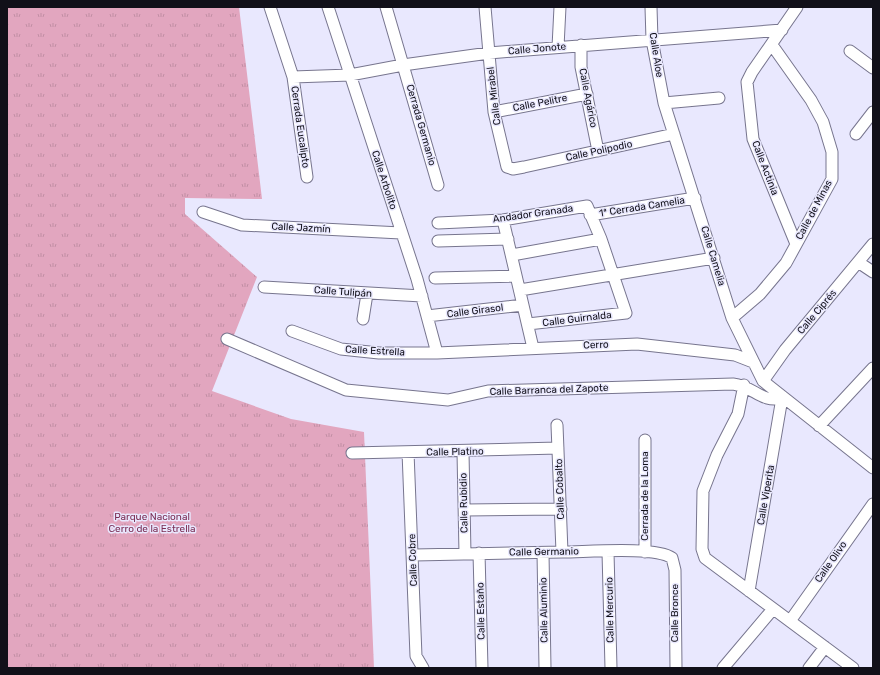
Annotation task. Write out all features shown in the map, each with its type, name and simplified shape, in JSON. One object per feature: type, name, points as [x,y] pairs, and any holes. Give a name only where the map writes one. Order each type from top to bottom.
[{"type":"street","name":"Cerrada Eucalipto","points":[[270,7],[293,77],[306,177]]},
{"type":"street","name":"Calle Arbolito","points":[[328,7],[422,296],[437,353]]},
{"type":"street","points":[[386,7],[403,65]]},
{"type":"street","name":"Calle Mirabel","points":[[485,7],[494,112],[507,167],[513,169],[524,167]]},
{"type":"street","points":[[558,47],[560,7]]},
{"type":"street","name":"Calle Aloe","points":[[651,7],[652,40],[664,103]]},
{"type":"street","name":"Calle Actinia","points":[[796,244],[753,139],[747,82],[752,72],[797,7]]},
{"type":"street","name":"Calle Jonote","points":[[293,77],[350,75],[403,65],[489,53],[782,30]]},
{"type":"street","name":"Calle Agárico","points":[[581,45],[581,67],[598,151]]},
{"type":"street","name":"Calle de Minas","points":[[732,318],[760,294],[786,263],[832,179],[832,152],[823,122],[811,100],[772,45]]},
{"type":"street","points":[[850,51],[873,68]]},
{"type":"street","name":"Cerrada Germanio","points":[[403,65],[438,185]]},
{"type":"street","name":"Calle Pelitre","points":[[494,112],[586,94]]},
{"type":"street","points":[[664,103],[719,98]]},
{"type":"street","name":"Calle Camelia","points":[[664,103],[732,318],[763,381],[782,398],[871,463]]},
{"type":"street","points":[[856,134],[873,112]]},
{"type":"street","name":"Calle Polipodio","points":[[524,167],[674,134]]},
{"type":"street","name":"1ª Cerrada Camelia","points":[[590,215],[695,198]]},
{"type":"street","name":"Andador Granada","points":[[438,223],[503,220],[587,206],[590,215]]},
{"type":"street","name":"Calle Jazmín","points":[[203,212],[242,225],[402,233]]},
{"type":"street","points":[[590,215],[601,239],[613,275]]},
{"type":"street","points":[[503,220],[533,348]]},
{"type":"street","points":[[438,241],[508,239]]},
{"type":"street","points":[[512,255],[601,239]]},
{"type":"street","name":"Calle Ciprés","points":[[763,381],[785,350],[873,244]]},
{"type":"street","points":[[520,290],[714,258]]},
{"type":"street","points":[[858,262],[873,272]]},
{"type":"street","name":"Calle Guirnalda","points":[[528,324],[626,313],[613,275]]},
{"type":"street","points":[[435,278],[516,276]]},
{"type":"street","name":"Calle Tulipán","points":[[264,287],[422,296]]},
{"type":"street","points":[[363,319],[367,294]]},
{"type":"street","name":"Calle Girasol","points":[[427,316],[523,305]]},
{"type":"street","name":"Calle Estrella","points":[[292,331],[341,349],[379,353],[437,353]]},
{"type":"street","name":"Calle Barranca del Zapote","points":[[227,339],[346,390],[448,400],[488,391],[733,384],[744,385]]},
{"type":"street","name":"Cerro","points":[[437,353],[637,344],[735,355],[753,362]]},
{"type":"street","points":[[819,426],[873,368]]},
{"type":"street","points":[[782,398],[773,400],[766,399],[744,385],[738,414],[717,455],[704,491],[702,549],[705,558],[853,668]]},
{"type":"street","name":"Calle Viperita","points":[[749,591],[782,398]]},
{"type":"street","name":"Calle Cobalto","points":[[557,425],[562,552]]},
{"type":"street","name":"Cerrada de la Loma","points":[[645,440],[645,552]]},
{"type":"street","name":"Calle Platino","points":[[352,453],[463,452],[558,448]]},
{"type":"street","name":"Calle Cobre","points":[[408,452],[414,555],[416,656],[422,667]]},
{"type":"street","name":"Calle Rubidio","points":[[463,452],[465,554]]},
{"type":"street","name":"Calle Olivo","points":[[790,621],[873,504]]},
{"type":"street","points":[[464,510],[561,509]]},
{"type":"street","name":"Calle Germanio","points":[[414,555],[543,552],[645,552],[664,554],[672,558]]},
{"type":"street","name":"Calle Aluminio","points":[[543,552],[545,668]]},
{"type":"street","name":"Calle Mercurio","points":[[608,552],[611,668]]},
{"type":"street","name":"Calle Estaño","points":[[479,553],[482,668]]},
{"type":"street","name":"Calle Bronce","points":[[672,558],[675,570],[676,668]]},
{"type":"street","points":[[723,668],[773,609]]},
{"type":"street","points":[[809,668],[825,647]]},
{"type":"green space","name":"Parque Nacional Cerro de la Estrella","points":[[7,7],[239,7],[262,199],[185,198],[185,214],[257,277],[212,391],[291,419],[364,432],[374,668],[7,668]]}]
